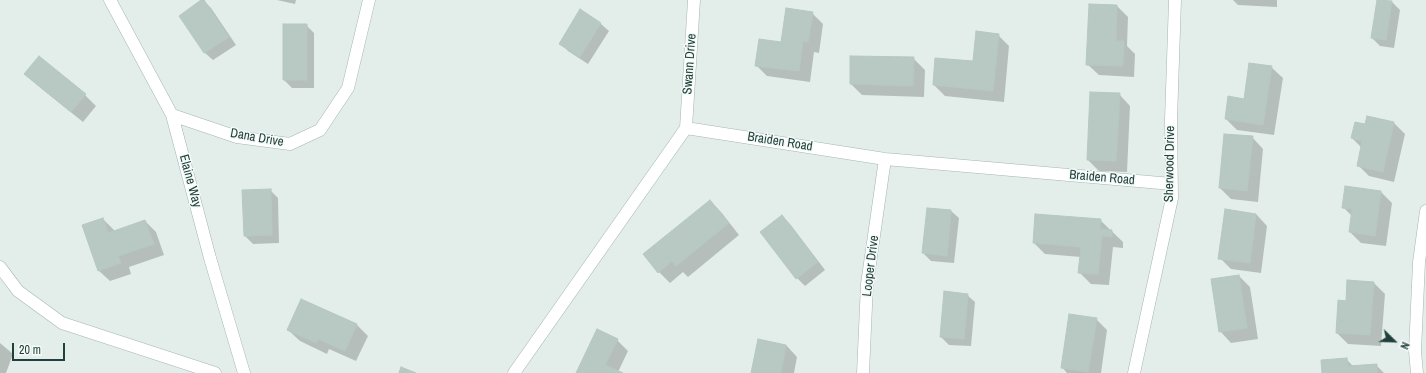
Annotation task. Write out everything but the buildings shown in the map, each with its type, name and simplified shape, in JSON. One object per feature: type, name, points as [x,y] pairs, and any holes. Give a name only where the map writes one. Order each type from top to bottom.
[{"type":"street","name":"Elaine Way","points":[[110,0],[172,115],[210,258],[244,373]]},
{"type":"street","name":"Dana Drive","points":[[172,115],[237,137],[290,144],[320,130],[348,88],[369,0]]},
{"type":"street","name":"Swann Drive","points":[[686,128],[694,0]]},
{"type":"street","name":"Sherwood Drive","points":[[1134,373],[1172,198],[1171,120],[1175,0]]},
{"type":"street","name":"Braiden Road","points":[[686,128],[885,159],[1172,184]]},
{"type":"street","points":[[514,373],[686,128]]},
{"type":"street","name":"Looper Drive","points":[[864,373],[867,284],[885,159]]},
{"type":"street","points":[[1417,373],[1415,351],[1419,269],[1426,211]]},
{"type":"street","points":[[0,267],[18,291],[62,323],[215,373]]}]
